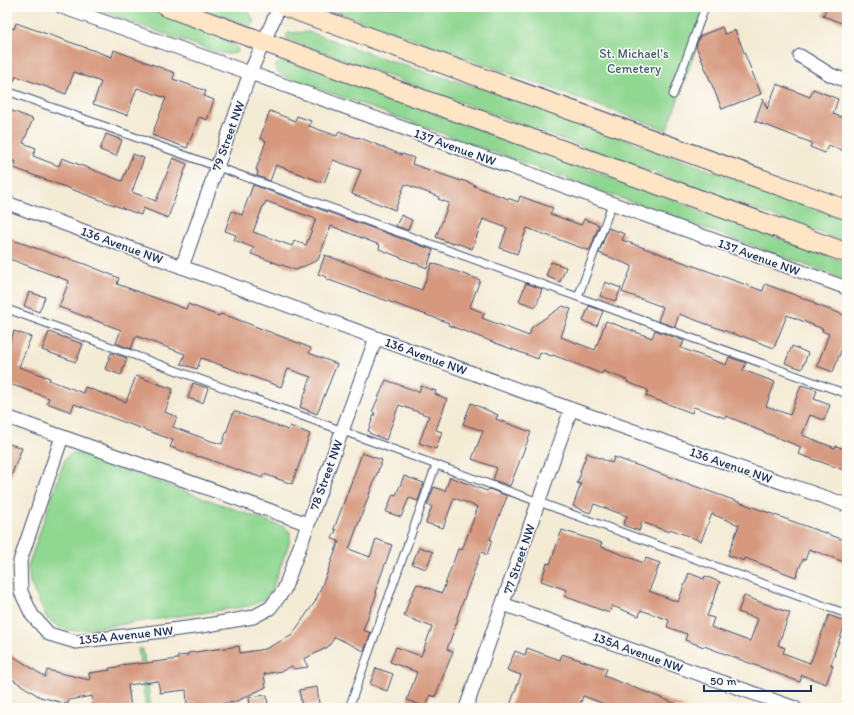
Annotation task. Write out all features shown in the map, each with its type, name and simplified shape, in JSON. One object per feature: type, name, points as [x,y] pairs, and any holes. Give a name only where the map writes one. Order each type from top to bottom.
[{"type":"main road","points":[[167,7],[847,253]]},
{"type":"main road","points":[[286,7],[847,210]]},
{"type":"street","name":"137 Avenue NW","points":[[62,7],[250,73],[847,288]]},
{"type":"street","name":"79 Street NW","points":[[182,267],[250,73],[279,7]]},
{"type":"street","points":[[800,56],[831,75],[847,81]]},
{"type":"street","name":"136 Avenue NW","points":[[7,203],[571,409],[847,505]]},
{"type":"street","name":"78 Street NW","points":[[270,608],[284,590],[376,338]]},
{"type":"street","name":"77 Street NW","points":[[466,708],[571,409]]},
{"type":"street","points":[[7,417],[308,524]]},
{"type":"street","name":"135A Avenue NW","points":[[62,437],[20,561],[21,592],[32,615],[49,634],[76,642],[231,621],[253,617],[270,608]]},
{"type":"street","name":"135A Avenue NW","points":[[503,604],[795,708]]},
{"type":"lane","points":[[673,95],[705,7]]},
{"type":"lane","points":[[7,91],[847,394]]},
{"type":"lane","points":[[578,297],[612,204]]},
{"type":"lane","points":[[7,309],[847,614]]},
{"type":"lane","points":[[349,708],[436,465]]},
{"type":"green space","points":[[88,7],[140,7],[223,37],[235,45],[238,50],[232,54],[216,52]]},
{"type":"green space","points":[[196,7],[244,7],[250,13],[254,22],[250,26]]},
{"type":"green space","name":"St. Michael's Cemetery","points":[[324,7],[711,7],[667,130]]},
{"type":"green space","points":[[309,32],[399,64],[500,94],[847,220],[847,243],[287,39],[286,35],[288,33]]},
{"type":"green space","points":[[279,62],[294,63],[847,263],[847,280],[281,75],[277,72],[276,67],[276,64]]},
{"type":"green space","points":[[72,453],[81,454],[284,527],[290,532],[290,541],[272,589],[265,599],[250,606],[74,631],[59,627],[47,618],[30,583],[28,566],[65,459]]},
{"type":"green space","points":[[138,649],[143,649],[151,708],[146,708]]},
{"type":"building","points":[[827,7],[847,7],[847,25],[823,16]]},
{"type":"building","points":[[16,23],[112,57],[114,50],[175,73],[173,79],[206,91],[204,96],[214,100],[207,120],[199,117],[187,148],[152,135],[166,98],[137,88],[127,115],[93,104],[101,82],[74,72],[66,94],[16,76],[11,87],[7,86],[7,26],[14,29]]},
{"type":"building","points":[[722,27],[725,34],[735,30],[761,94],[722,109],[696,46],[700,36]]},
{"type":"building","points":[[777,84],[810,97],[813,89],[838,99],[833,114],[847,119],[847,152],[828,145],[825,153],[810,147],[812,143],[755,121],[763,99],[767,109]]},
{"type":"building","points":[[7,109],[33,119],[23,143],[36,148],[33,156],[59,166],[62,158],[122,181],[133,154],[144,158],[132,192],[156,201],[173,158],[187,164],[168,218],[143,208],[141,215],[14,168],[16,162],[7,159]]},
{"type":"building","points":[[270,111],[295,121],[297,116],[311,121],[309,126],[337,136],[339,131],[357,138],[358,137],[402,155],[414,158],[412,164],[475,185],[474,186],[508,199],[518,202],[520,196],[553,208],[550,214],[581,225],[584,219],[599,225],[590,250],[527,228],[517,254],[500,248],[507,228],[483,219],[472,249],[454,242],[453,244],[436,237],[449,203],[438,199],[439,197],[405,184],[395,210],[352,194],[361,170],[333,160],[324,183],[276,165],[270,181],[257,176],[258,171],[256,170],[266,141],[260,138]]},
{"type":"building","points":[[106,134],[122,140],[116,156],[100,150]]},
{"type":"building","points":[[253,185],[433,250],[427,268],[379,249],[380,245],[331,226],[318,260],[296,270],[251,254],[254,248],[234,240],[236,235],[225,231],[232,211],[242,215]],"holes":[[[266,201],[316,219],[306,245],[294,241],[292,246],[253,232]]]},
{"type":"building","points":[[401,215],[412,220],[408,230],[396,226]]},
{"type":"building","points":[[608,228],[625,234],[622,240],[763,291],[765,284],[847,316],[847,340],[845,340],[833,372],[817,366],[829,334],[822,331],[823,329],[787,315],[774,348],[679,314],[675,327],[658,321],[663,307],[622,292],[632,266],[599,253]]},
{"type":"building","points":[[7,238],[90,266],[119,278],[117,284],[186,309],[188,304],[219,316],[220,314],[231,317],[311,348],[309,353],[337,364],[317,414],[300,407],[311,377],[288,369],[281,387],[201,358],[197,369],[181,364],[185,354],[136,336],[131,349],[116,343],[121,330],[59,307],[69,281],[7,258]]},
{"type":"building","points":[[325,255],[422,290],[432,263],[480,280],[470,307],[484,313],[482,318],[529,336],[532,327],[563,306],[571,309],[561,337],[595,350],[606,321],[652,338],[655,330],[684,341],[681,348],[726,365],[729,357],[746,363],[743,370],[775,382],[766,406],[790,415],[801,385],[817,390],[814,399],[830,405],[824,420],[810,415],[802,435],[835,448],[836,446],[847,450],[847,471],[798,454],[801,447],[726,416],[725,418],[694,407],[692,413],[646,396],[648,390],[603,371],[602,374],[553,355],[540,352],[538,359],[448,325],[449,323],[326,279],[327,277],[318,274]]},
{"type":"building","points":[[551,262],[566,267],[560,282],[546,276]]},
{"type":"building","points":[[605,282],[621,288],[616,301],[600,296]]},
{"type":"building","points":[[526,283],[542,289],[536,307],[519,301]]},
{"type":"building","points":[[29,292],[45,297],[39,312],[24,306]]},
{"type":"building","points":[[589,306],[603,311],[597,326],[583,321]]},
{"type":"building","points":[[14,331],[31,337],[19,367],[50,378],[49,380],[83,393],[85,387],[126,402],[136,376],[173,389],[165,412],[177,417],[173,427],[211,441],[222,444],[234,411],[288,430],[290,426],[310,434],[292,484],[264,474],[262,478],[170,447],[173,440],[74,404],[71,412],[47,403],[49,398],[7,383],[7,350]]},
{"type":"building","points":[[49,332],[83,344],[76,362],[42,350]]},
{"type":"building","points":[[792,346],[808,353],[802,369],[785,363]]},
{"type":"building","points":[[111,353],[127,358],[121,375],[105,369]]},
{"type":"building","points":[[386,380],[419,392],[421,386],[436,391],[435,394],[447,399],[436,430],[442,432],[436,449],[419,443],[429,416],[399,405],[386,440],[369,433],[370,432],[368,431],[375,413],[372,412]]},
{"type":"building","points":[[193,383],[208,388],[203,403],[188,398]]},
{"type":"building","points":[[471,403],[498,415],[496,419],[531,432],[510,486],[493,480],[497,468],[472,459],[483,431],[463,424]]},
{"type":"building","points":[[7,443],[22,448],[8,484],[7,484]]},
{"type":"building","points":[[362,453],[382,460],[349,549],[370,557],[376,539],[392,545],[375,592],[377,593],[363,630],[371,633],[364,651],[335,637],[328,647],[304,659],[308,667],[294,669],[292,666],[282,671],[264,674],[266,687],[235,702],[214,705],[215,708],[200,708],[199,703],[187,704],[186,690],[160,693],[158,681],[128,685],[131,708],[93,708],[92,696],[69,700],[68,704],[40,697],[7,676],[7,652],[45,677],[47,670],[90,680],[89,673],[110,670],[109,668],[120,667],[120,665],[178,659],[178,656],[188,655],[188,653],[239,646],[240,653],[265,649],[291,636],[315,602],[326,576],[339,541],[332,539],[336,530],[334,529]]},
{"type":"building","points":[[587,453],[612,463],[614,457],[847,541],[847,563],[809,549],[805,560],[803,559],[796,577],[745,558],[744,561],[728,555],[739,525],[712,514],[701,541],[670,529],[669,532],[642,522],[639,531],[623,525],[627,516],[594,504],[590,513],[573,506],[581,484],[577,483]]},
{"type":"building","points":[[404,476],[424,483],[418,501],[409,498],[401,517],[386,512],[393,494],[396,495]]},
{"type":"building","points":[[450,477],[487,491],[489,489],[507,497],[490,539],[492,540],[487,555],[481,552],[457,618],[458,619],[447,649],[453,652],[435,697],[430,695],[426,707],[407,700],[417,672],[390,662],[396,647],[421,656],[432,627],[404,616],[409,601],[417,584],[442,593],[458,549],[462,550],[478,507],[454,498],[443,528],[426,523],[432,506],[427,505],[434,487],[445,491]]},
{"type":"building","points":[[562,530],[602,543],[600,546],[644,563],[646,558],[660,563],[649,591],[678,602],[689,573],[704,579],[705,576],[720,582],[707,616],[714,618],[711,627],[746,640],[750,641],[758,619],[738,612],[744,596],[790,613],[778,645],[785,648],[783,653],[810,663],[829,615],[846,622],[834,654],[831,665],[833,666],[826,684],[802,675],[800,682],[685,640],[687,634],[667,627],[669,620],[641,610],[639,616],[612,606],[609,613],[564,596],[567,590],[541,581],[547,563],[550,564]]},
{"type":"building","points":[[419,547],[433,552],[426,569],[412,564]]},
{"type":"building","points":[[527,648],[560,660],[562,654],[607,669],[604,676],[687,708],[615,708],[583,696],[579,708],[534,708],[525,705],[523,708],[509,708],[521,675],[507,670],[515,651],[525,655]]},
{"type":"building","points":[[376,668],[393,674],[387,691],[370,684]]},
{"type":"building","points":[[317,687],[319,704],[302,706],[299,690]]},
{"type":"building","points":[[267,695],[268,708],[250,708],[249,697]]}]
